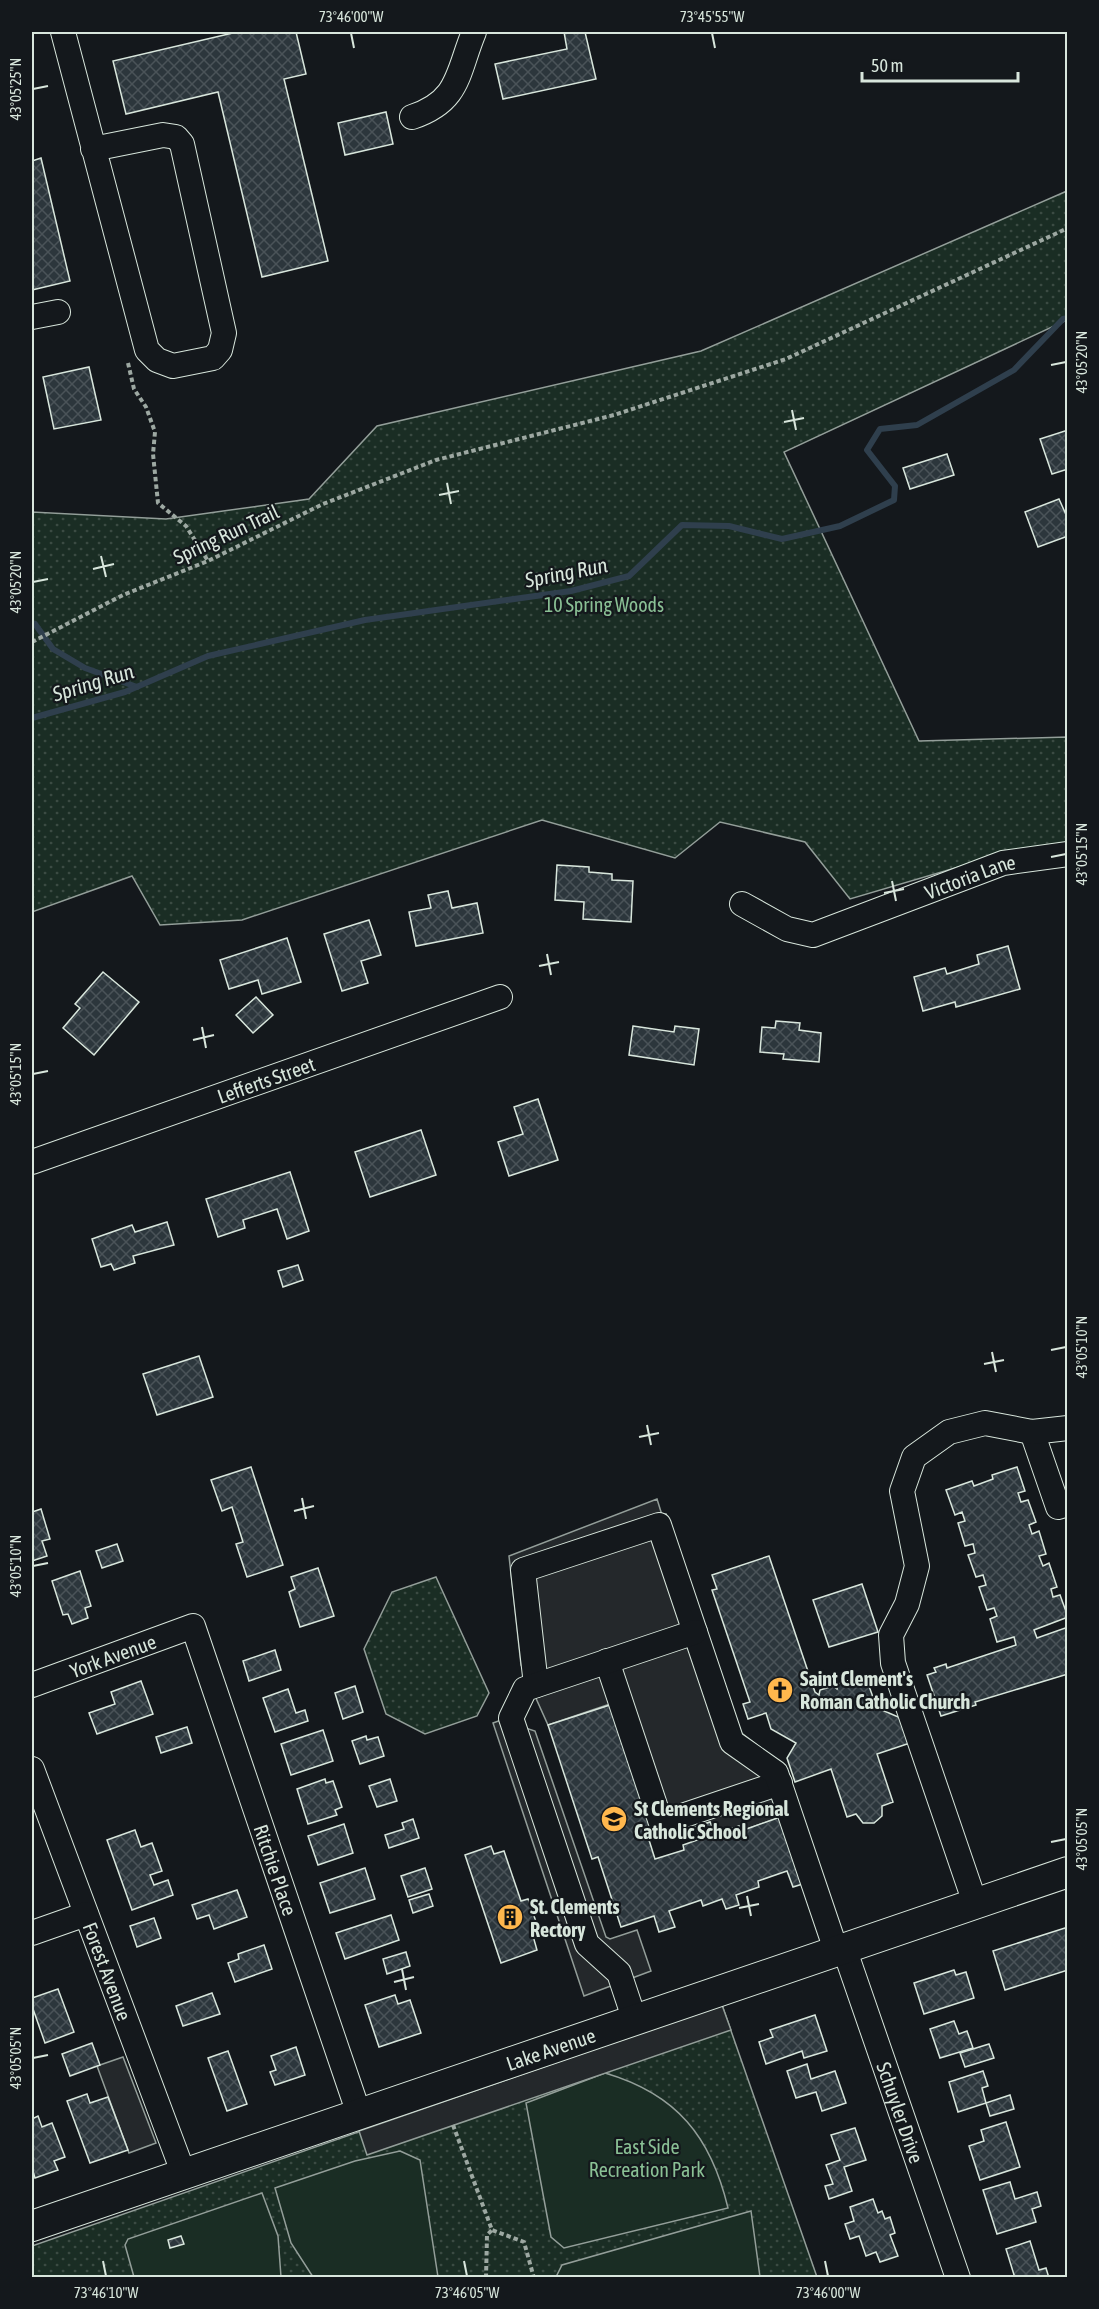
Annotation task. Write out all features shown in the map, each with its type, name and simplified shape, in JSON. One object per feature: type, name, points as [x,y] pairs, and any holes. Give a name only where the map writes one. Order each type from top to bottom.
[{"type":"main road","name":"Lake Avenue","points":[[32,2226],[183,2172],[635,2021],[1068,1872]]},
{"type":"street","points":[[63,32],[93,149],[147,350],[157,360],[173,366],[213,358],[220,350],[224,333],[182,144],[176,136],[163,135],[93,149]]},
{"type":"street","points":[[412,117],[429,111],[448,97],[474,32]]},
{"type":"street","points":[[32,317],[58,312]]},
{"type":"street","name":"Victoria Lane","points":[[742,904],[787,929],[813,935],[1003,863],[1068,854]]},
{"type":"street","name":"Lefferts Street","points":[[32,1162],[500,998]]},
{"type":"street","points":[[975,1903],[892,1664],[891,1635],[907,1604],[917,1566],[902,1491],[914,1457],[949,1432],[985,1423],[1032,1432],[1068,1428]]},
{"type":"street","points":[[1032,1432],[1058,1507],[1068,1504]]},
{"type":"street","points":[[607,1661],[661,1822],[780,1783],[776,1773],[732,1742],[659,1525],[523,1570],[530,1687],[511,1718],[587,1944],[619,1972],[635,2021]]},
{"type":"street","name":"York Avenue","points":[[32,1685],[194,1626]]},
{"type":"street","name":"Ritchie Place","points":[[194,1626],[359,2114]]},
{"type":"street","points":[[530,1687],[695,1632]]},
{"type":"street","name":"Forest Avenue","points":[[32,1769],[183,2172]]},
{"type":"street","name":"Schuyler Drive","points":[[780,1783],[958,2277]]},
{"type":"street","points":[[32,1933],[86,1914]]},
{"type":"path","name":"Spring Run Trail","points":[[32,642],[123,595],[208,561],[323,504],[436,460],[614,415],[786,359],[1068,228]]},
{"type":"path","points":[[453,2125],[492,2230],[524,2242],[534,2277]]},
{"type":"path","points":[[486,2277],[487,2235],[492,2230]]},
{"type":"green space","name":"10 Spring Woods","points":[[1067,191],[1067,320],[784,452],[919,741],[1067,737],[1067,844],[1006,853],[850,899],[805,842],[720,822],[675,858],[542,820],[242,920],[160,925],[132,876],[32,912],[32,512],[166,519],[309,499],[377,426],[701,351]]},
{"type":"green space","points":[[436,1577],[489,1693],[477,1716],[425,1734],[386,1714],[364,1649],[392,1592]]},
{"type":"green space","name":"East Side Recreation Park","points":[[722,2005],[817,2277],[32,2278],[32,2246]]},
{"type":"green space","points":[[605,2073],[652,2093],[671,2106],[687,2122],[701,2140],[712,2160],[728,2208],[564,2248],[551,2237],[526,2103]]},
{"type":"green space","points":[[400,2151],[420,2160],[438,2277],[313,2277],[291,2243],[275,2188],[355,2161]]},
{"type":"green space","points":[[262,2193],[278,2236],[281,2277],[134,2277],[125,2245],[128,2239]]},
{"type":"green space","points":[[751,2211],[760,2277],[556,2277],[562,2265]]},
{"type":"shaded area","points":[[657,1499],[662,1515],[666,1514],[739,1731],[778,1761],[786,1815],[741,1831],[715,1834],[710,1822],[659,1839],[613,1703],[548,1725],[521,1665],[509,1556]]},
{"type":"shaded area","points":[[501,1720],[535,1731],[606,1937],[610,1939],[637,1930],[651,1971],[584,1996],[493,1723]]},
{"type":"shaded area","points":[[722,2005],[731,2030],[367,2155],[359,2131]]},
{"type":"shaded area","points":[[123,2057],[156,2143],[129,2153],[97,2066]]},
{"type":"building","points":[[237,32],[296,32],[306,74],[284,79],[328,261],[262,277],[218,92],[126,114],[113,61]]},
{"type":"building","points":[[564,32],[585,32],[596,79],[503,99],[495,64],[567,49]]},
{"type":"building","points":[[386,112],[393,144],[345,155],[338,123]]},
{"type":"building","points":[[41,158],[70,281],[32,290],[32,161]]},
{"type":"building","points":[[89,367],[101,420],[54,429],[43,377]]},
{"type":"building","points":[[1068,430],[1068,469],[1052,474],[1040,439]]},
{"type":"building","points":[[947,454],[954,475],[910,489],[903,468]]},
{"type":"building","points":[[1059,499],[1068,519],[1068,536],[1038,547],[1025,512]]},
{"type":"building","points":[[557,865],[589,867],[589,872],[612,874],[612,880],[633,881],[631,922],[583,919],[584,902],[555,900]]},
{"type":"building","points":[[448,891],[452,908],[477,903],[483,933],[416,946],[409,912],[431,908],[428,895]]},
{"type":"building","points":[[369,920],[381,955],[361,961],[368,983],[342,991],[324,934]]},
{"type":"building","points":[[287,938],[301,982],[262,994],[258,980],[229,989],[220,960]]},
{"type":"building","points":[[1008,946],[1020,989],[956,1007],[955,1002],[923,1011],[914,977],[945,968],[947,974],[979,964],[977,955]]},
{"type":"building","points":[[103,972],[139,1002],[94,1055],[63,1028],[80,1008],[75,1004]]},
{"type":"building","points":[[256,997],[273,1015],[253,1033],[236,1015]]},
{"type":"building","points":[[776,1021],[800,1023],[799,1030],[821,1033],[819,1062],[783,1059],[784,1054],[760,1052],[762,1027],[775,1028]]},
{"type":"building","points":[[633,1026],[674,1032],[675,1026],[699,1029],[694,1065],[629,1055]]},
{"type":"building","points":[[538,1099],[558,1160],[509,1176],[498,1142],[523,1134],[514,1107]]},
{"type":"building","points":[[421,1130],[436,1175],[370,1197],[355,1152]]},
{"type":"building","points":[[290,1172],[309,1231],[287,1239],[277,1209],[243,1220],[245,1228],[218,1237],[206,1199]]},
{"type":"building","points":[[167,1222],[174,1245],[133,1256],[135,1263],[114,1270],[111,1264],[101,1267],[92,1239],[132,1225],[135,1232]]},
{"type":"building","points":[[298,1265],[303,1280],[283,1287],[278,1271]]},
{"type":"building","points":[[199,1356],[213,1397],[157,1415],[143,1374]]},
{"type":"building","points":[[251,1467],[283,1565],[247,1577],[236,1544],[243,1542],[232,1507],[222,1511],[211,1480]]},
{"type":"building","points":[[1017,1467],[1025,1491],[1018,1493],[1021,1502],[1028,1500],[1036,1522],[1029,1525],[1032,1534],[1039,1531],[1046,1554],[1039,1556],[1043,1566],[1049,1563],[1057,1587],[1051,1589],[1053,1597],[1060,1595],[1068,1617],[1034,1630],[1037,1638],[1068,1627],[1068,1674],[975,1702],[976,1705],[941,1716],[927,1675],[936,1672],[934,1668],[946,1664],[947,1668],[1016,1645],[1014,1637],[997,1642],[990,1619],[997,1616],[994,1608],[987,1610],[979,1587],[986,1585],[983,1575],[976,1577],[968,1555],[975,1553],[973,1544],[965,1546],[958,1523],[965,1521],[962,1512],[955,1515],[946,1490],[972,1481],[974,1486],[993,1479],[992,1475]]},
{"type":"building","points":[[41,1509],[50,1539],[42,1541],[47,1556],[32,1561],[32,1512]]},
{"type":"building","points":[[117,1544],[123,1561],[102,1568],[96,1551]]},
{"type":"building","name":"Saint Clement's Roman Catholic Church","points":[[769,1556],[815,1692],[819,1695],[820,1690],[833,1686],[837,1689],[838,1684],[865,1675],[874,1700],[884,1705],[882,1710],[903,1719],[910,1743],[877,1754],[893,1802],[882,1806],[882,1816],[874,1823],[863,1823],[856,1814],[847,1817],[831,1769],[795,1782],[787,1758],[796,1743],[771,1729],[766,1713],[748,1719],[743,1704],[750,1702],[712,1590],[717,1589],[712,1575]]},
{"type":"building","points":[[318,1568],[334,1616],[300,1627],[289,1592],[295,1589],[291,1577]]},
{"type":"building","points":[[80,1571],[91,1606],[85,1608],[88,1618],[72,1624],[68,1614],[63,1615],[52,1581]]},
{"type":"building","points":[[862,1584],[878,1632],[829,1647],[813,1600]]},
{"type":"building","points":[[275,1650],[281,1670],[249,1681],[243,1661]]},
{"type":"building","points":[[141,1681],[153,1714],[97,1734],[89,1713],[115,1704],[111,1692]]},
{"type":"building","points":[[355,1686],[363,1712],[343,1719],[335,1693]]},
{"type":"building","points":[[288,1689],[296,1713],[305,1710],[308,1721],[275,1732],[263,1698]]},
{"type":"building","name":"St Clements Regional Catholic School","points":[[610,1705],[655,1838],[649,1840],[655,1859],[684,1850],[683,1845],[700,1839],[696,1827],[710,1822],[715,1834],[739,1826],[741,1831],[786,1815],[809,1882],[793,1887],[787,1871],[758,1881],[759,1887],[736,1895],[739,1905],[726,1909],[722,1899],[703,1906],[701,1900],[669,1911],[675,1927],[659,1932],[654,1916],[621,1927],[598,1857],[592,1859],[548,1725]]},
{"type":"building","points":[[187,1727],[192,1743],[161,1753],[156,1737]]},
{"type":"building","points":[[323,1730],[333,1761],[291,1775],[281,1744]]},
{"type":"building","points":[[366,1736],[367,1740],[378,1737],[384,1756],[360,1764],[352,1741]]},
{"type":"building","points":[[325,1779],[326,1783],[333,1781],[342,1807],[335,1810],[337,1815],[308,1824],[297,1789]]},
{"type":"building","points":[[390,1779],[397,1801],[377,1807],[369,1786]]},
{"type":"building","points":[[413,1819],[419,1838],[389,1848],[385,1835],[404,1829],[402,1823]]},
{"type":"building","points":[[344,1824],[353,1853],[318,1865],[308,1836]]},
{"type":"building","points":[[135,1830],[141,1847],[152,1843],[162,1871],[150,1875],[154,1885],[168,1880],[173,1895],[132,1910],[107,1840]]},
{"type":"building","name":"St. Clements Rectory","points":[[491,1846],[494,1854],[504,1851],[521,1901],[528,1899],[540,1933],[533,1936],[537,1950],[501,1963],[465,1855]]},
{"type":"building","points":[[365,1868],[375,1899],[330,1913],[320,1883]]},
{"type":"building","points":[[425,1868],[432,1889],[408,1897],[401,1876]]},
{"type":"building","points":[[237,1890],[247,1917],[214,1929],[209,1915],[197,1919],[192,1905]]},
{"type":"building","points":[[429,1894],[433,1906],[413,1913],[409,1900]]},
{"type":"building","points":[[391,1915],[399,1940],[345,1959],[336,1933]]},
{"type":"building","points":[[154,1918],[161,1938],[137,1947],[130,1926]]},
{"type":"building","points":[[1068,1927],[1068,1970],[1005,1990],[993,1951]]},
{"type":"building","points":[[264,1945],[272,1969],[235,1982],[228,1963],[239,1959],[238,1954]]},
{"type":"building","points":[[406,1952],[410,1966],[387,1974],[383,1959]]},
{"type":"building","points":[[954,1970],[956,1975],[966,1972],[974,1998],[924,2014],[914,1983]]},
{"type":"building","points":[[58,1989],[74,2032],[45,2043],[32,2006],[32,1998]]},
{"type":"building","points":[[212,1993],[220,2014],[183,2026],[176,2006]]},
{"type":"building","points":[[395,1995],[398,2004],[410,2000],[421,2033],[379,2047],[365,2005]]},
{"type":"building","points":[[815,2015],[827,2051],[804,2058],[802,2051],[766,2064],[759,2042],[773,2037],[770,2030]]},
{"type":"building","points":[[954,2021],[959,2034],[967,2031],[973,2048],[940,2058],[930,2029]]},
{"type":"building","points":[[92,2043],[100,2065],[70,2076],[62,2054]]},
{"type":"building","points":[[989,2044],[994,2058],[965,2067],[960,2053]]},
{"type":"building","points":[[296,2047],[305,2075],[275,2085],[270,2072],[276,2070],[271,2056]]},
{"type":"building","points":[[228,2051],[247,2104],[227,2111],[208,2058]]},
{"type":"building","points":[[807,2064],[811,2079],[835,2071],[846,2103],[822,2111],[816,2092],[796,2098],[787,2071]]},
{"type":"building","points":[[983,2071],[988,2086],[982,2088],[986,2103],[958,2112],[949,2082]]},
{"type":"building","points":[[87,2094],[90,2103],[108,2097],[128,2150],[90,2163],[67,2101]]},
{"type":"building","points":[[1010,2095],[1014,2109],[990,2116],[986,2103]]},
{"type":"building","points":[[38,2116],[42,2127],[52,2123],[65,2157],[54,2161],[58,2170],[35,2178],[32,2168],[32,2119]]},
{"type":"building","points":[[1006,2122],[1020,2167],[980,2180],[969,2146],[984,2141],[981,2130]]},
{"type":"building","points":[[855,2128],[866,2160],[844,2167],[852,2191],[829,2199],[825,2186],[833,2184],[826,2165],[840,2160],[831,2135]]},
{"type":"building","points":[[1010,2182],[1015,2199],[1037,2192],[1041,2206],[1032,2209],[1036,2222],[997,2234],[983,2190]]},
{"type":"building","points":[[873,2199],[878,2213],[882,2211],[885,2219],[890,2217],[895,2233],[890,2235],[898,2256],[880,2262],[876,2252],[866,2256],[859,2236],[850,2239],[845,2224],[854,2221],[850,2207]]},
{"type":"building","points":[[181,2236],[184,2244],[170,2248],[168,2240]]},
{"type":"building","points":[[1030,2241],[1039,2270],[1046,2268],[1049,2278],[1015,2278],[1006,2249]]},
{"type":"waterway","name":"Spring Run","points":[[32,718],[125,692],[208,656],[365,620],[571,591],[629,576],[682,525],[729,526],[782,539],[840,526],[894,500],[895,486],[867,450],[880,429],[917,425],[1014,370],[1063,319],[1068,318]]},
{"type":"waterway","points":[[35,624],[53,649],[85,668],[137,687]]},
{"type":"place","name":"Saint Clement's Roman Catholic Church","points":[[780,1690]]},
{"type":"place","name":"St Clements Regional Catholic School","points":[[614,1819]]},
{"type":"place","name":"St. Clements Rectory","points":[[510,1917]]}]
